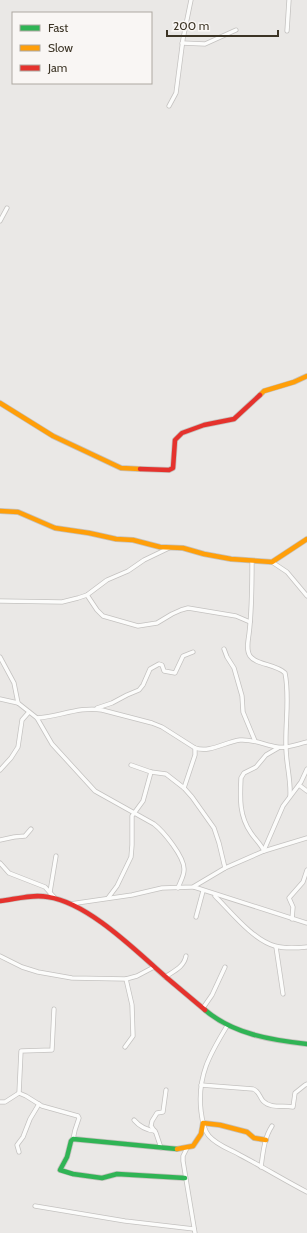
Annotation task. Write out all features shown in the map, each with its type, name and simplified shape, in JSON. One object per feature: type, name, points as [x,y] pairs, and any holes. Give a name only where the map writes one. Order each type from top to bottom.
[{"type":"street","points":[[169,106],[176,93],[182,43],[191,0]]},
{"type":"street","points":[[287,31],[289,0]]},
{"type":"street","points":[[182,43],[205,44],[236,30]]},
{"type":"street","points":[[0,221],[7,208]]},
{"type":"street","points":[[0,403],[53,436],[121,468],[169,470],[173,468],[175,440],[182,434],[211,423],[234,419],[264,391],[294,382],[307,376]]},
{"type":"street","points":[[0,511],[18,512],[55,528],[116,539],[134,540],[160,547],[183,548],[204,554],[252,561],[272,562],[287,572],[307,596]]},
{"type":"street","points":[[272,562],[307,539]]},
{"type":"street","points":[[0,602],[62,602],[87,595],[107,580],[128,571],[144,560],[169,548]]},
{"type":"street","points":[[252,561],[252,602],[247,647],[249,656],[256,661],[279,668],[285,673],[287,708],[286,747],[290,796]]},
{"type":"street","points":[[87,595],[103,616],[138,626],[157,623],[172,614],[188,608],[236,616],[250,622]]},
{"type":"street","points":[[224,649],[227,658],[234,668],[242,696],[243,712],[255,741]]},
{"type":"street","points":[[37,718],[46,718],[66,712],[96,709],[112,703],[139,690],[143,685],[150,669],[159,664],[162,665],[164,671],[175,673],[183,656],[193,652]]},
{"type":"street","points":[[0,657],[14,683],[18,704]]},
{"type":"street","points":[[0,699],[18,704],[37,718],[52,744],[95,791],[162,830],[179,854],[184,866],[178,888]]},
{"type":"street","points":[[96,709],[152,723],[162,727],[195,748],[207,750],[234,741],[255,741],[278,748]]},
{"type":"street","points":[[0,770],[18,747],[22,720],[29,712]]},
{"type":"street","points":[[264,850],[242,816],[241,778],[244,773],[256,767],[266,755],[278,748],[307,742]]},
{"type":"street","points":[[184,788],[191,768],[195,748]]},
{"type":"street","points":[[131,765],[150,772],[166,774],[184,788],[214,828],[220,843],[225,868]]},
{"type":"street","points":[[264,850],[283,806],[304,778],[307,769]]},
{"type":"street","points":[[108,898],[117,886],[131,857],[131,819],[133,813],[143,801],[150,772]]},
{"type":"street","points":[[299,785],[307,791]]},
{"type":"street","points":[[0,840],[25,836],[31,829]]},
{"type":"street","points":[[194,887],[225,868],[264,850],[307,838]]},
{"type":"street","points":[[50,892],[56,856]]},
{"type":"street","points":[[0,863],[10,873],[45,887],[54,897]]},
{"type":"street","points":[[292,919],[293,907],[289,898],[303,882],[307,870]]},
{"type":"street","points":[[69,904],[132,895],[162,888],[194,887],[215,895],[307,923]]},
{"type":"street","points":[[196,917],[204,891]]},
{"type":"street","points":[[215,895],[246,928],[262,940],[276,946],[307,947]]},
{"type":"street","points":[[0,901],[37,897],[54,897],[90,915],[113,931],[203,1008],[227,1026],[291,1043],[307,1044]]},
{"type":"street","points":[[276,946],[283,994]]},
{"type":"street","points":[[0,956],[22,967],[55,976],[86,979],[126,979],[137,976],[154,967]]},
{"type":"street","points":[[165,976],[180,968],[185,961],[186,956]]},
{"type":"street","points":[[203,1008],[212,995],[225,967]]},
{"type":"street","points":[[125,1047],[132,1036],[132,1005],[126,979]]},
{"type":"street","points":[[19,1093],[21,1051],[52,1050],[54,1009]]},
{"type":"street","points":[[227,1026],[206,1063],[200,1085],[200,1101],[203,1123],[208,1135],[217,1143],[307,1192]]},
{"type":"street","points":[[200,1085],[254,1089],[257,1090],[263,1100],[270,1105],[294,1107],[295,1093],[302,1086],[307,1084]]},
{"type":"street","points":[[161,1148],[155,1131],[151,1126],[152,1121],[157,1114],[162,1112],[166,1090]]},
{"type":"street","points":[[0,1102],[9,1100],[19,1093]]},
{"type":"street","points":[[19,1093],[42,1106],[78,1116],[79,1118],[73,1139],[71,1141],[67,1157],[60,1170],[68,1173],[102,1178],[117,1174],[185,1178]]},
{"type":"street","points":[[19,1152],[18,1146],[23,1138],[30,1119],[39,1104]]},
{"type":"street","points":[[134,1120],[144,1129],[155,1131]]},
{"type":"street","points":[[203,1123],[220,1125],[247,1132],[254,1138],[266,1140]]},
{"type":"street","points":[[73,1139],[161,1148],[187,1148],[193,1146],[201,1134],[203,1123]]},
{"type":"street","points":[[261,1167],[268,1132],[272,1126]]},
{"type":"street","points":[[35,1206],[194,1231],[183,1161],[187,1148]]},
{"type":"traffic: fast","points":[[205,1010],[228,1025],[240,1030],[266,1038],[307,1044]]},
{"type":"traffic: fast","points":[[177,1149],[73,1139],[71,1141],[67,1157],[60,1170],[73,1174],[102,1178],[117,1174],[185,1178]]},
{"type":"traffic: slow","points":[[260,395],[264,391],[294,382],[307,376]]},
{"type":"traffic: slow","points":[[0,403],[53,436],[121,468],[140,469]]},
{"type":"traffic: slow","points":[[0,511],[18,512],[55,528],[116,539],[133,540],[160,547],[183,548],[231,559],[272,562],[307,539]]},
{"type":"traffic: slow","points":[[177,1149],[193,1146],[201,1134],[203,1123],[220,1125],[247,1132],[254,1138],[266,1140]]},
{"type":"traffic: jam","points":[[140,469],[169,470],[173,468],[175,440],[182,433],[204,425],[234,419],[260,395]]},
{"type":"traffic: jam","points":[[0,901],[30,896],[42,896],[64,901],[80,909],[96,918],[112,930],[205,1010]]}]
